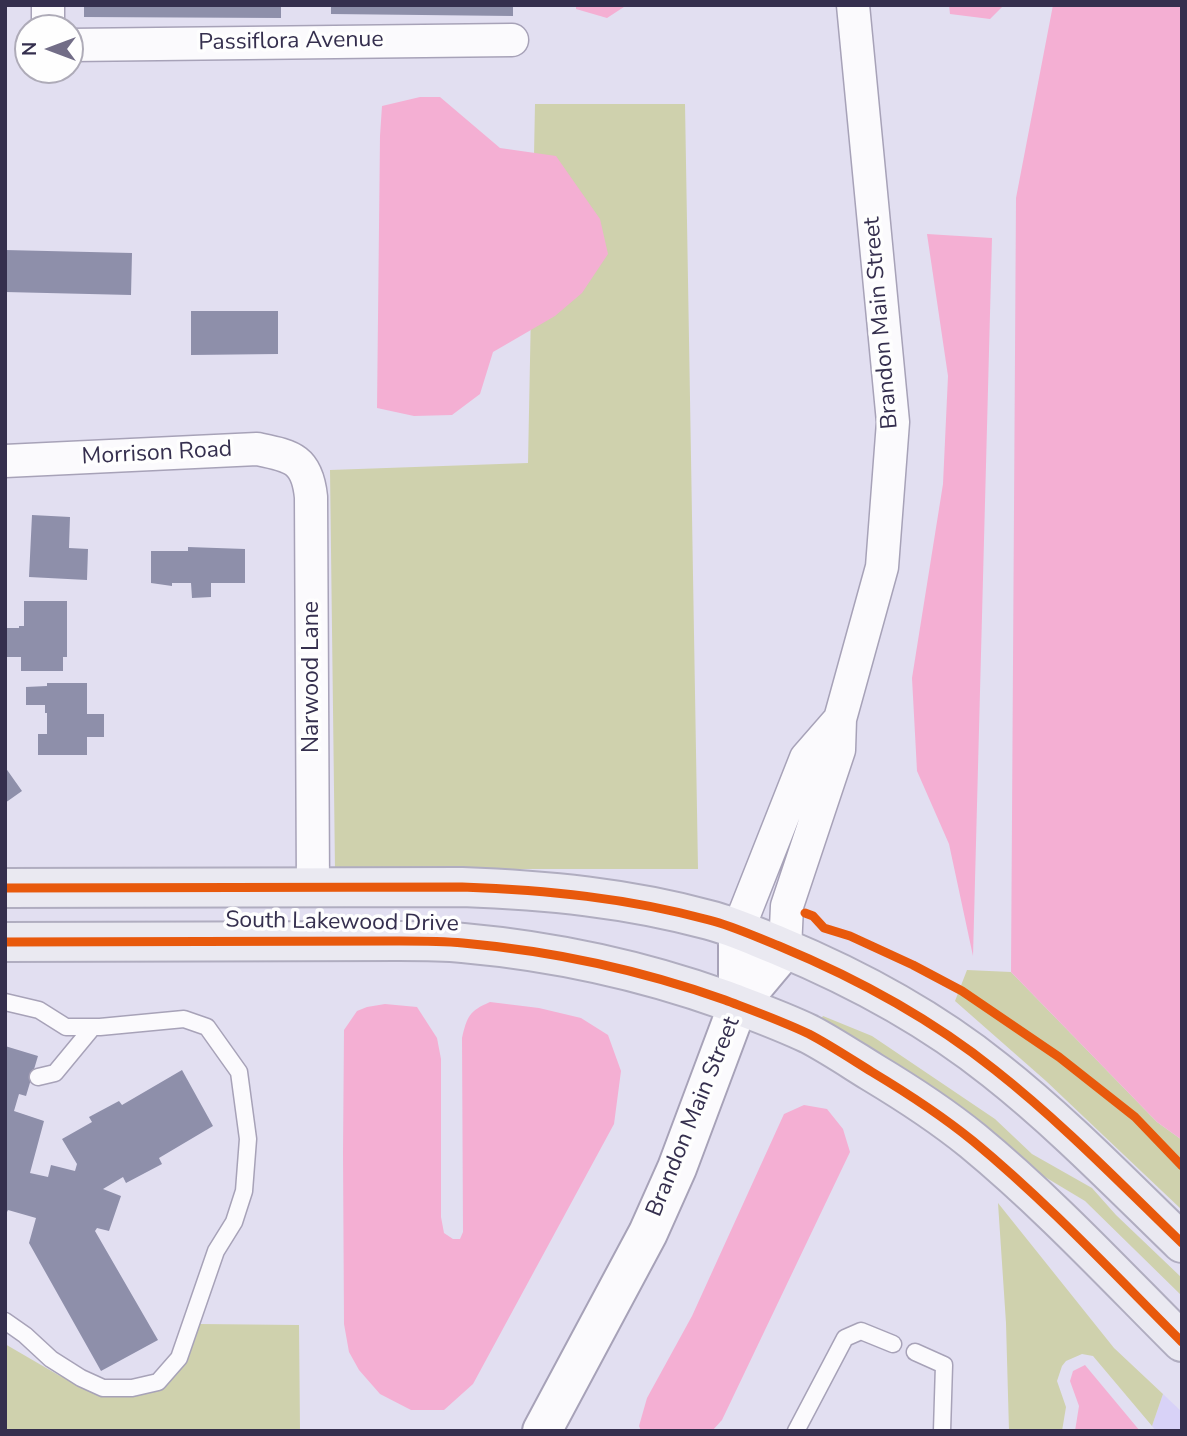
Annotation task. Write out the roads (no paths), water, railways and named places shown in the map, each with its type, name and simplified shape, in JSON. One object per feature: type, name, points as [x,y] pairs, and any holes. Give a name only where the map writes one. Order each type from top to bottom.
[{"type":"main road","name":"South Lakewood Drive","points":[[5,888],[462,887],[528,890],[602,898],[661,908],[713,921],[836,971],[932,1025],[963,1046],[1031,1100],[1182,1243]]},
{"type":"main road","name":"South Lakewood Drive","points":[[5,942],[461,943],[584,961],[694,989],[774,1018],[811,1035],[902,1090],[973,1140],[1048,1208],[1182,1342]]},
{"type":"street","name":"Brandon Main Street","points":[[785,949],[787,906],[839,750],[840,719],[882,567],[893,422],[853,5]]},
{"type":"street","name":"Passiflora Avenue","points":[[84,45],[512,40]]},
{"type":"street","name":"Morrison Road","points":[[5,461],[257,449],[293,458],[303,468]]},
{"type":"street","name":"Narwood Lane","points":[[303,468],[309,480],[311,497],[313,888]]},
{"type":"street","name":"Brandon Main Street","points":[[542,1431],[648,1233],[677,1168],[738,1005],[738,930],[806,758],[840,719]]},
{"type":"street","points":[[738,1005],[785,949]]},
{"type":"lane","points":[[5,1002],[39,1010],[66,1027],[184,1019],[207,1027],[239,1072],[248,1139],[244,1191],[234,1222],[216,1251],[180,1358],[158,1382],[132,1388],[103,1388],[51,1359],[5,1321]]},
{"type":"lane","points":[[38,1077],[55,1073],[93,1027]]},
{"type":"lane","points":[[796,1431],[845,1339],[861,1331],[893,1344]]},
{"type":"lane","points":[[915,1352],[944,1365],[942,1431]]}]
